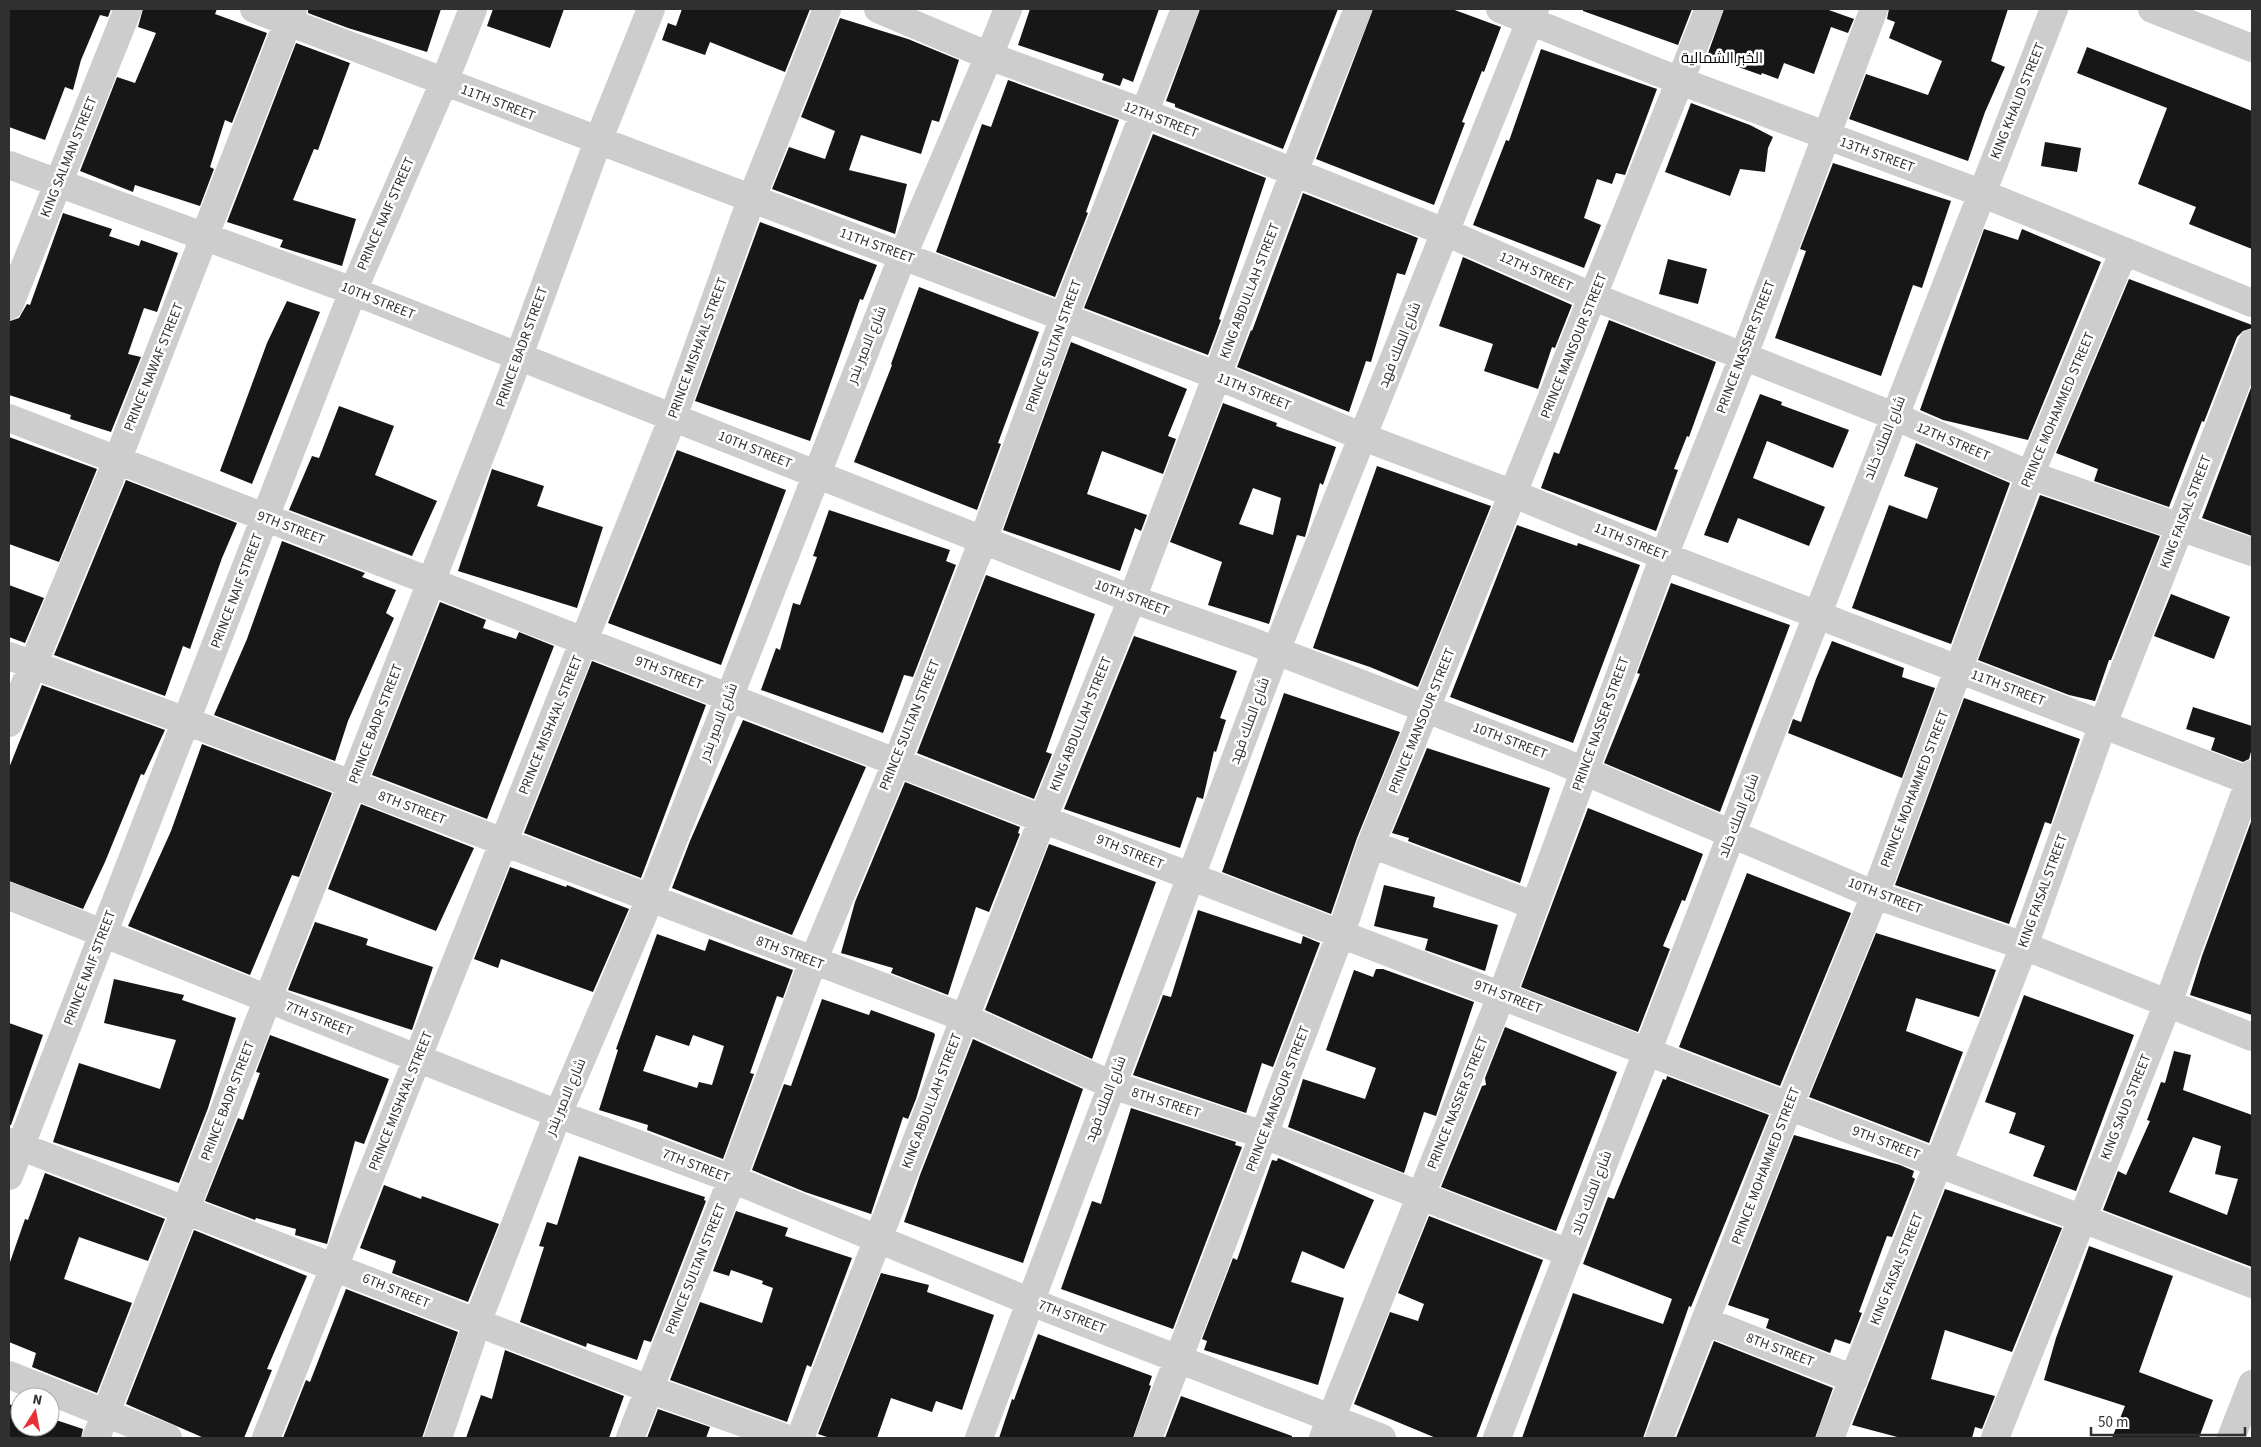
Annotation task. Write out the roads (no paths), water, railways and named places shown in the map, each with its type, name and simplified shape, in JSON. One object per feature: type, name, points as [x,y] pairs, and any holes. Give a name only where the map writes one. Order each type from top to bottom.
[{"type":"street","name":"KING SALMAN STREET","points":[[9,306],[128,9]]},
{"type":"street","name":"11TH STREET","points":[[254,9],[291,16],[444,82],[1218,376],[1364,437],[1514,494],[1664,556],[1815,615],[2251,779]]},
{"type":"street","name":"PRINCE NAIF STREET","points":[[9,1176],[14,1145],[103,934],[353,291],[444,82],[473,9]]},
{"type":"street","name":"PRINCE BADR STREET","points":[[96,1438],[519,358],[598,141],[651,9]]},
{"type":"street","name":"PRINCE MISHA'AL STREET","points":[[266,1438],[673,417],[751,200],[827,9]]},
{"type":"street","name":"12TH STREET","points":[[878,9],[990,56],[1145,113],[1445,232],[1594,297],[1894,416],[2030,475],[2252,552]]},
{"type":"street","name":"شارع الامير بندر","points":[[438,1438],[477,1323],[558,1114],[650,899],[815,474],[903,255],[990,56],[1008,9]]},
{"type":"street","name":"PRINCE SULTAN STREET","points":[[630,1438],[732,1179],[813,961],[897,761],[983,540],[1064,317],[1186,9]]},
{"type":"street","name":"KING ABDULLAH STREET","points":[[800,1438],[1043,818],[1132,599],[1358,9]]},
{"type":"street","name":"13TH STREET","points":[[1500,9],[1532,15],[1680,81],[1981,194],[2252,303]]},
{"type":"street","name":"PRINCE MANSOUR STREET","points":[[1148,1438],[1341,933],[1371,844],[1709,9]]},
{"type":"street","name":"PRINCE NASSER STREET","points":[[1327,1428],[1502,994],[1533,905],[1664,556],[1744,355],[1874,9]]},
{"type":"street","name":"KING KHALID STREET","points":[[1981,194],[2054,9]]},
{"type":"street","points":[[2152,9],[2213,20],[2252,48]]},
{"type":"street","name":"شارع الملك فهد","points":[[979,1438],[1276,651],[1364,437],[1532,15]]},
{"type":"street","name":"PRINCE NAWAF STREET","points":[[9,723],[117,461],[291,16]]},
{"type":"street","name":"10TH STREET","points":[[9,165],[58,185],[353,291],[1132,599],[1276,651],[1584,770],[1875,895],[2024,946],[2252,1036]]},
{"type":"street","name":"شارع الملك خالد","points":[[1497,1438],[1733,833],[1815,615],[1981,194]]},
{"type":"street","name":"PRINCE MOHAMMED STREET","points":[[1660,1438],[1789,1106],[1875,895],[2030,475],[2124,251]]},
{"type":"street","name":"KING FAISAL STREET","points":[[1832,1438],[2024,946],[2103,724],[2252,343]]},
{"type":"street","name":"9TH STREET","points":[[9,418],[1192,877],[1502,994],[2252,1284]]},
{"type":"street","name":"8TH STREET","points":[[9,656],[186,721],[965,1018],[1112,1084],[1264,1135],[1569,1252]]},
{"type":"street","name":"KING SAUD STREET","points":[[1996,1438],[2168,1002],[2251,779]]},
{"type":"street","points":[[1371,844],[1533,905]]},
{"type":"street","name":"7TH STREET","points":[[9,896],[558,1114],[732,1179],[1031,1302],[1178,1358],[1327,1428],[1382,1438]]},
{"type":"street","name":"6TH STREET","points":[[14,1145],[649,1389],[785,1438]]},
{"type":"street","name":"8TH STREET","points":[[1705,1321],[1854,1379]]},
{"type":"street","points":[[9,1375],[168,1438]]},
{"type":"street","points":[[2231,1438],[2252,1384]]},
{"type":"district","name":"الخبر الشمالية","points":[[1722,58]]}]
